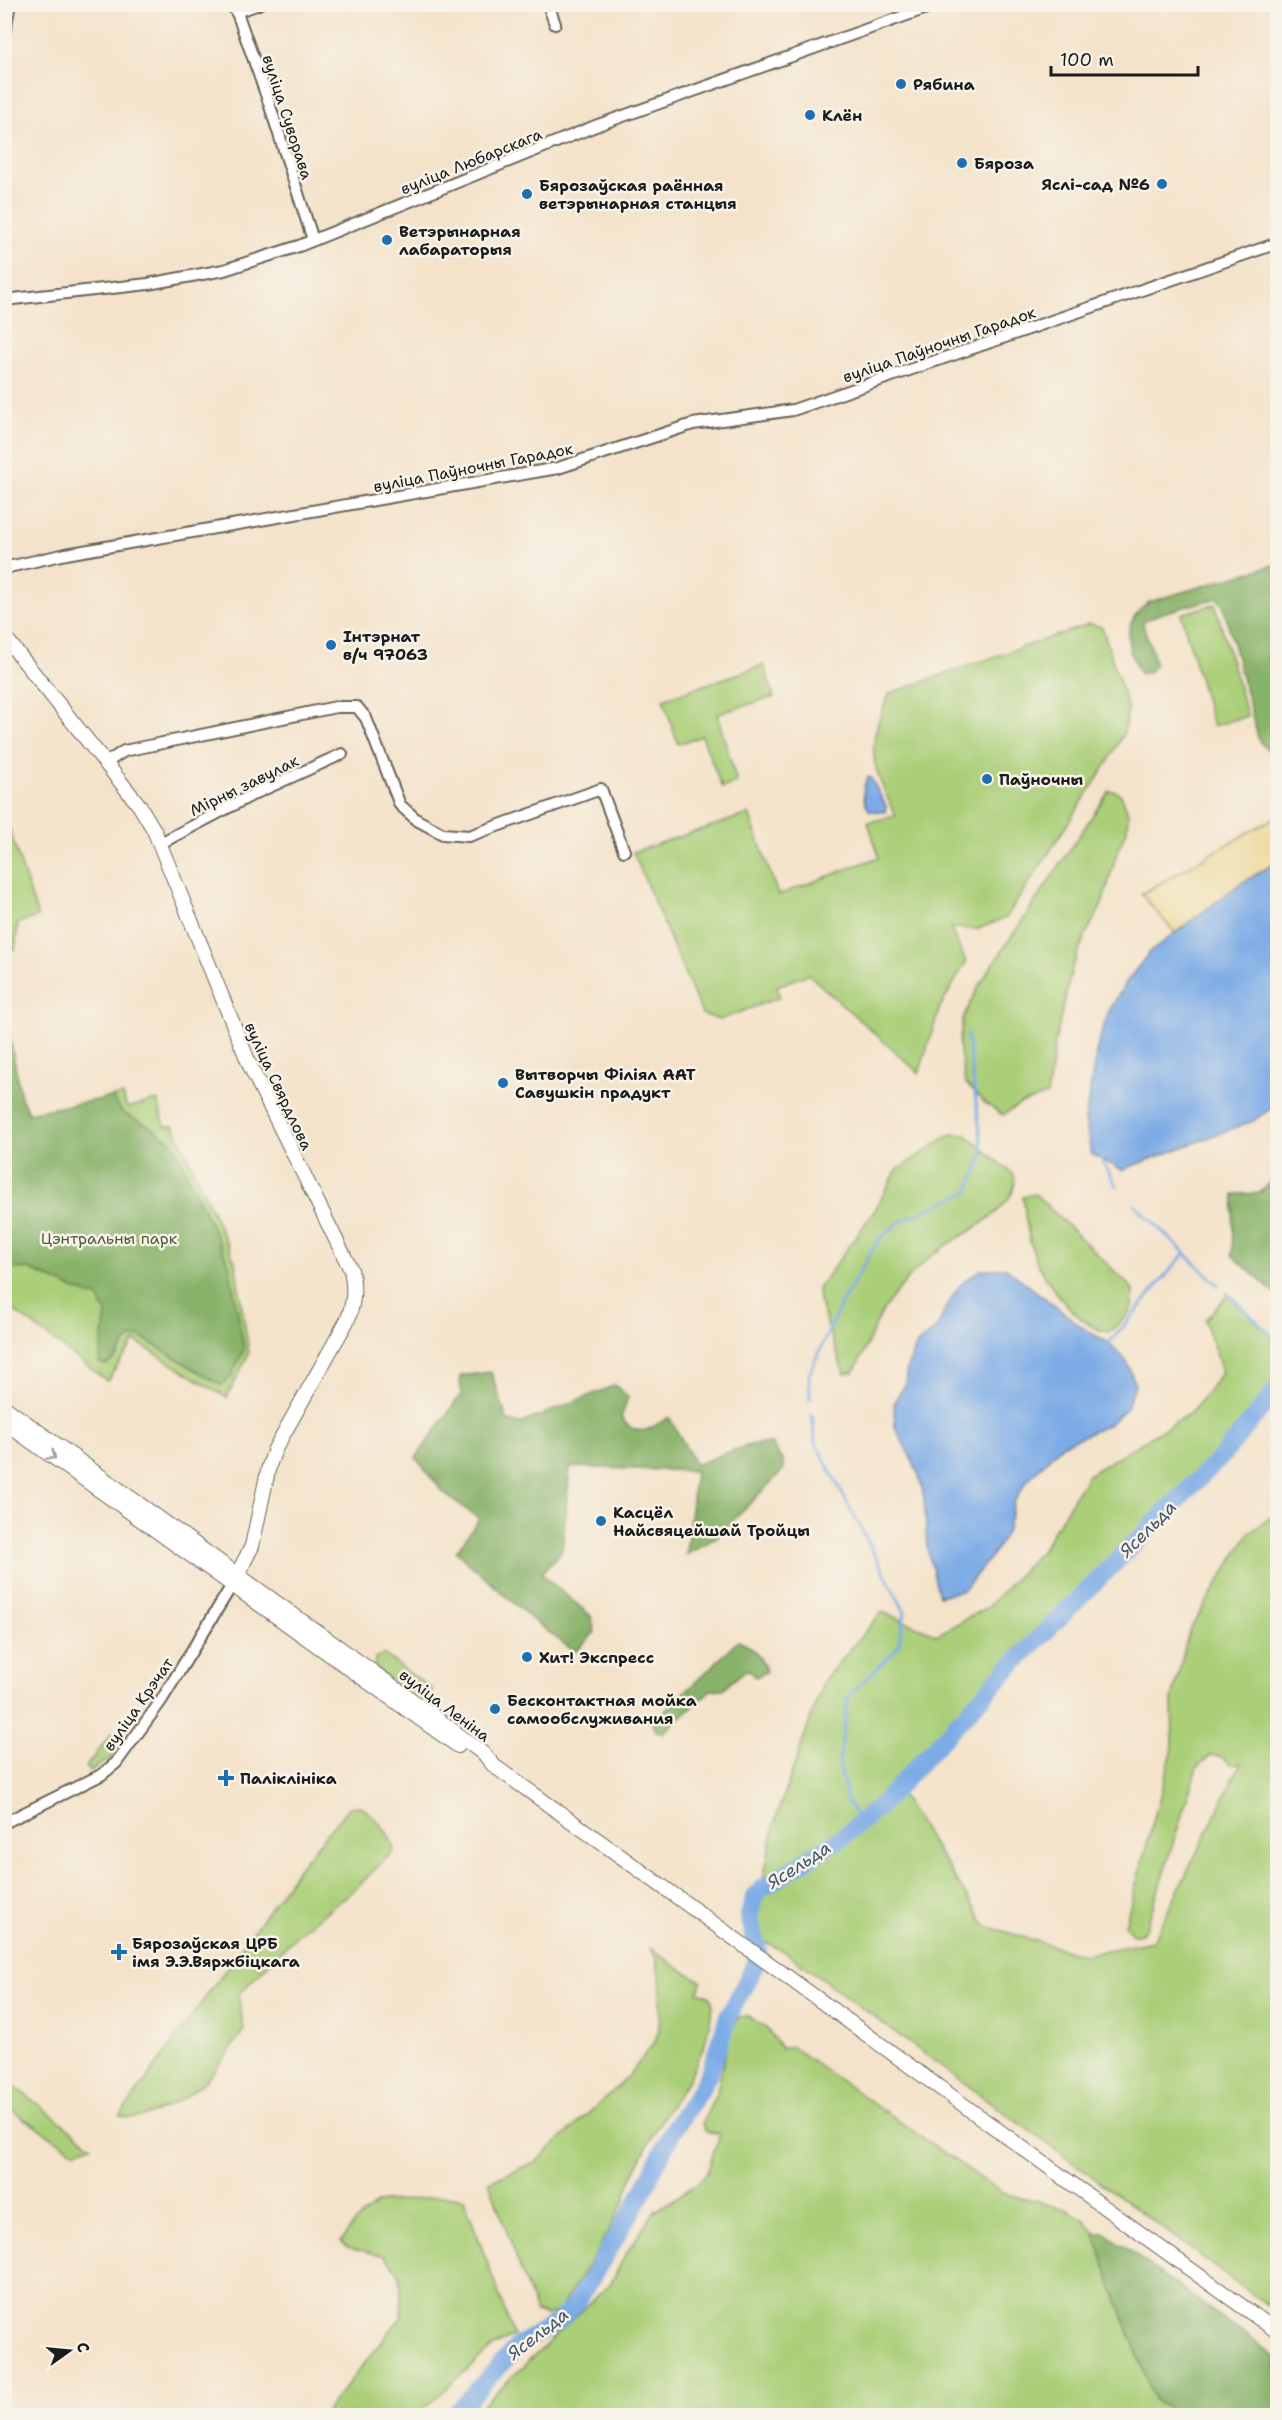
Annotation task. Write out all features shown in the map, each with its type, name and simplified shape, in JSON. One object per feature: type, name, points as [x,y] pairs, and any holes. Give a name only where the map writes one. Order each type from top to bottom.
[{"type":"main road","name":"вуліца Свярдлова","points":[[4,636],[139,805],[159,844],[251,1068],[351,1270],[354,1303],[348,1319],[275,1449],[269,1466],[252,1546],[235,1581]]},
{"type":"main road","name":"вуліца Леніна","points":[[4,1407],[480,1761],[494,1766],[699,1912],[1110,2213],[1278,2332]]},
{"type":"main road","name":"вуліца Леніна","points":[[4,1422],[235,1581]]},
{"type":"street","points":[[4,35],[9,4]]},
{"type":"street","points":[[235,8],[259,4]]},
{"type":"street","points":[[548,4],[555,24]]},
{"type":"street","name":"вуліца Любарскага","points":[[4,300],[190,278],[224,270],[314,240],[598,125],[938,4]]},
{"type":"street","name":"вуліца Суворава","points":[[235,8],[314,240]]},
{"type":"street","name":"вуліца Паўночны Гарадок","points":[[5,569],[78,552],[558,468],[693,424],[793,410],[1278,243]]},
{"type":"street","points":[[106,763],[124,751],[336,707],[357,708],[366,718],[400,806],[442,834],[469,836],[601,789],[624,851]]},
{"type":"street","name":"Мірны завулак","points":[[159,844],[254,794],[342,754]]},
{"type":"street","name":"вуліца Крэчат","points":[[4,1823],[101,1775],[116,1763],[161,1701],[235,1581]]},
{"type":"green space","points":[[1277,564],[1278,751],[1269,751],[1259,741],[1223,605],[1217,598],[1159,614],[1143,622],[1155,665],[1149,672],[1140,674],[1131,654],[1128,635],[1134,618],[1149,602]]},
{"type":"green space","points":[[1215,604],[1247,716],[1213,726],[1181,614]]},
{"type":"green space","points":[[1089,624],[1102,627],[1128,709],[1124,732],[1108,762],[1006,918],[978,929],[950,928],[966,962],[940,1007],[919,1073],[808,974],[777,986],[780,997],[719,1020],[702,1014],[633,852],[749,814],[778,895],[879,857],[868,822],[896,816],[876,769],[874,756],[876,728],[890,693]]},
{"type":"green space","points":[[764,665],[774,697],[717,714],[737,782],[722,788],[702,736],[678,744],[663,699]]},
{"type":"green space","points":[[1109,791],[1115,791],[1121,795],[1128,813],[1127,831],[1118,849],[1102,905],[1086,934],[1072,968],[1055,1043],[1047,1095],[1020,1104],[1003,1115],[986,1104],[965,1083],[959,1044],[963,1018],[980,984]]},
{"type":"green space","points":[[5,816],[38,917],[18,923],[15,949],[5,950]]},
{"type":"green space","name":"Цэнтральны парк","points":[[4,1006],[21,1098],[29,1113],[123,1095],[127,1108],[157,1100],[165,1126],[174,1126],[235,1262],[249,1353],[227,1398],[135,1341],[107,1381],[5,1304]]},
{"type":"green space","name":"Цэнтральны парк","points":[[4,1006],[21,1098],[28,1113],[112,1097],[123,1113],[153,1128],[174,1145],[229,1264],[244,1349],[231,1377],[221,1385],[141,1337],[129,1340],[117,1357],[106,1365],[99,1363],[106,1314],[99,1298],[29,1269],[5,1268]]},
{"type":"green space","points":[[951,1134],[966,1135],[1014,1175],[1014,1187],[999,1210],[937,1252],[912,1274],[881,1313],[853,1372],[844,1374],[819,1300],[818,1289],[875,1210],[897,1170]]},
{"type":"green space","points":[[1277,1174],[1277,1296],[1232,1255],[1234,1194],[1260,1193]]},
{"type":"green space","points":[[1035,1194],[1132,1288],[1131,1308],[1108,1332],[1098,1329],[1077,1315],[1059,1296],[1039,1266],[1030,1241],[1023,1197]]},
{"type":"green space","points":[[1229,1294],[1277,1341],[1277,1388],[1223,1455],[1006,1671],[897,1789],[986,1926],[1083,1955],[1153,1941],[1241,1763],[1230,1764],[1222,1757],[1211,1755],[1197,1767],[1147,1926],[1141,1933],[1133,1935],[1125,1925],[1173,1748],[1172,1699],[1189,1631],[1249,1533],[1277,1513],[1277,2312],[784,1951],[754,1937],[750,1918],[751,1906],[761,1889],[776,1818],[824,1680],[882,1612],[937,1635],[989,1606],[1042,1550],[1088,1475],[1192,1412],[1222,1372],[1205,1320]]},
{"type":"green space","points":[[491,1372],[507,1420],[519,1424],[615,1385],[628,1397],[621,1418],[627,1425],[639,1431],[645,1430],[669,1417],[696,1465],[743,1447],[772,1444],[783,1462],[784,1469],[716,1538],[686,1555],[695,1471],[570,1467],[562,1551],[541,1574],[591,1616],[595,1632],[575,1652],[534,1621],[456,1552],[479,1519],[443,1492],[416,1458],[461,1394],[460,1376]]},
{"type":"green space","points":[[738,1641],[756,1654],[766,1672],[755,1677],[747,1669],[723,1689],[711,1690],[663,1733],[656,1731],[653,1723]]},
{"type":"green space","points":[[383,1654],[432,1689],[432,1698],[423,1702],[375,1668],[375,1658]]},
{"type":"green space","points":[[112,1733],[119,1739],[121,1745],[116,1755],[90,1771],[86,1767]]},
{"type":"green space","points":[[361,1806],[377,1820],[386,1832],[394,1851],[353,1891],[299,1933],[238,1995],[244,2030],[204,2082],[188,2095],[152,2113],[140,2117],[120,2116],[300,1866],[349,1807]]},
{"type":"green space","points":[[651,1948],[701,1981],[698,1993],[706,1994],[711,1999],[713,2006],[704,2047],[687,2081],[656,2128],[630,2181],[624,2201],[597,2252],[559,2310],[547,2316],[536,2312],[489,2182],[537,2161],[628,2077],[655,2041],[659,2029],[661,1986],[657,1961]]},
{"type":"green space","points":[[748,2016],[767,2029],[782,2049],[791,2046],[1002,2193],[1066,2209],[1084,2219],[1095,2233],[1112,2287],[1155,2401],[1178,2414],[1202,2408],[1215,2415],[471,2416],[611,2283],[627,2252],[654,2212],[694,2186],[707,2173],[720,2133],[706,2132],[702,2124],[717,2092],[730,2032],[739,2017]]},
{"type":"green space","points":[[5,2079],[92,2146],[73,2151],[5,2106]]},
{"type":"green space","points":[[446,2196],[464,2199],[514,2336],[495,2345],[417,2415],[323,2415],[402,2316],[400,2275],[385,2256],[347,2247],[341,2241],[355,2222],[377,2203]]},
{"type":"green space","points":[[1095,2233],[1105,2233],[1277,2358],[1277,2415],[1215,2415],[1202,2408],[1178,2414],[1155,2401],[1112,2287]]},
{"type":"sand","points":[[1277,816],[1277,862],[1238,885],[1175,933],[1141,894]]},
{"type":"water","points":[[868,777],[871,778],[886,806],[885,812],[870,811],[865,803],[863,790]]},
{"type":"water","points":[[1277,862],[1277,1104],[1253,1121],[1122,1170],[1091,1154],[1085,1119],[1097,1048],[1108,1013],[1127,981],[1149,953],[1238,885]]},
{"type":"water","points":[[1006,1268],[1086,1330],[1109,1343],[1127,1361],[1135,1385],[1126,1409],[1108,1425],[1062,1445],[1027,1481],[1014,1502],[1008,1528],[996,1550],[964,1590],[939,1596],[927,1548],[924,1497],[918,1472],[895,1427],[894,1402],[905,1385],[907,1368],[917,1344],[937,1328],[947,1305],[961,1284],[981,1270]]},
{"type":"waterway","points":[[810,1399],[809,1374],[841,1304],[878,1240],[899,1222],[969,1191],[983,1154],[967,1034]]},
{"type":"waterway","points":[[1101,1159],[1117,1186]]},
{"type":"waterway","points":[[1135,1205],[1218,1285]]},
{"type":"waterway","points":[[1109,1343],[1184,1254]]},
{"type":"waterway","points":[[1227,1293],[1278,1341]]},
{"type":"waterway","name":"Ясельда","points":[[453,2416],[513,2351],[523,2342],[558,2322],[577,2302],[640,2197],[673,2130],[702,2087],[711,2069],[728,2017],[757,1961],[758,1952],[749,1915],[755,1896],[761,1889],[841,1838],[881,1805],[1006,1671],[1223,1455],[1278,1388]]},
{"type":"waterway","points":[[812,1414],[815,1442],[905,1612],[898,1647],[848,1697],[839,1763],[848,1804],[862,1822]]},
{"type":"place","name":"Рябина","points":[[901,84]]},
{"type":"place","name":"Клён","points":[[810,115]]},
{"type":"place","name":"Бяроза","points":[[962,163]]},
{"type":"place","name":"Яслі-сад №6","points":[[1162,184]]},
{"type":"place","name":"Бярозаўская раённая ветэрынарная станцыя","points":[[527,194]]},
{"type":"place","name":"Ветэрынарная лабараторыя","points":[[387,240]]},
{"type":"place","name":"Інтэрнат в/ч 97063","points":[[331,645]]},
{"type":"place","name":"Паўночны","points":[[987,779]]},
{"type":"place","name":"Вытворчы Філіял ААТ Савушкін прадукт","points":[[503,1083]]},
{"type":"place","name":"Касцёл Найсвяцейшай Тройцы","points":[[601,1521]]},
{"type":"place","name":"Хит! Экспресс","points":[[527,1657]]},
{"type":"place","name":"Бесконтактная мойка самообслуживания","points":[[495,1709]]},
{"type":"place","name":"Паліклініка","points":[[226,1778]]},
{"type":"place","name":"Бярозаўская ЦРБ імя Э.Э.Вяржбіцкага","points":[[119,1952]]}]
